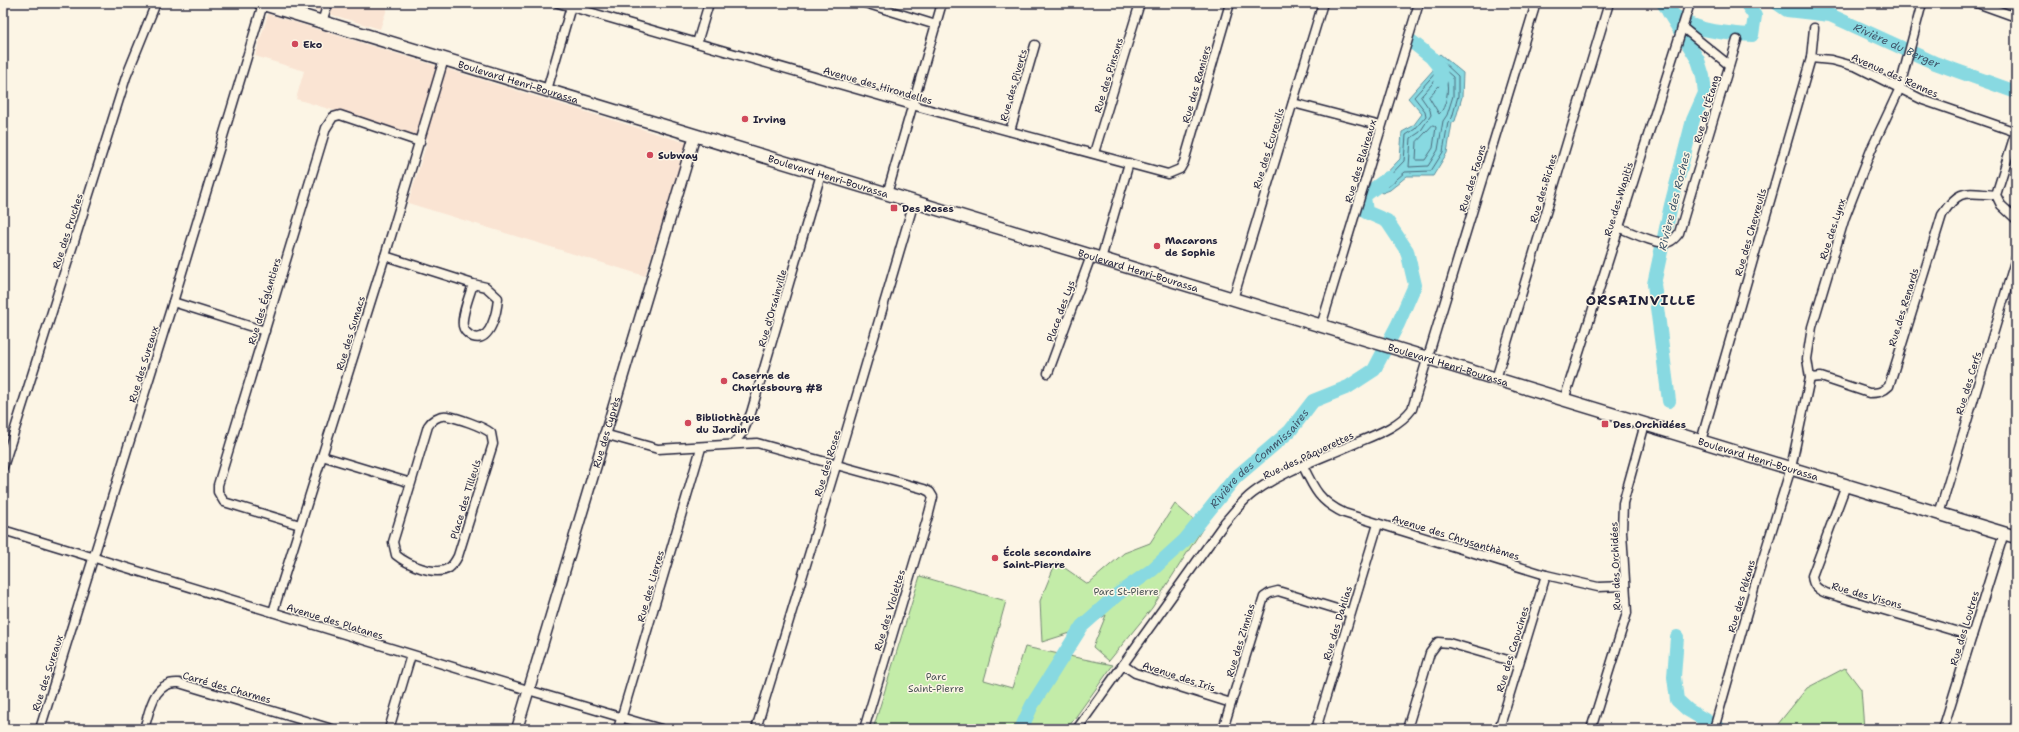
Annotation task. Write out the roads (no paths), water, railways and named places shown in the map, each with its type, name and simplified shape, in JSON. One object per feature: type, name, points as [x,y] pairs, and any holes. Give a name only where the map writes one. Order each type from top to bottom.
[{"type":"main road","name":"Boulevard Henri-Bourassa","points":[[262,3],[1846,486],[2016,536]]},
{"type":"street","name":"Rue des Pruches","points":[[3,467],[126,77],[156,3]]},
{"type":"street","name":"Rue des Sureaux","points":[[40,729],[173,302],[262,3]]},
{"type":"street","points":[[322,22],[328,3]]},
{"type":"street","name":"Avenue des Hirondelles","points":[[558,3],[571,5],[912,105],[1168,174],[1180,169]]},
{"type":"street","points":[[697,43],[710,3]]},
{"type":"street","points":[[865,3],[936,25]]},
{"type":"street","points":[[887,194],[942,3]]},
{"type":"street","name":"Rue des Pinsons","points":[[1094,154],[1140,3]]},
{"type":"street","name":"Rue des Ramiers","points":[[1180,169],[1230,3]]},
{"type":"street","name":"Rue des Écureuils","points":[[1233,299],[1323,3]]},
{"type":"street","name":"Rue des Blaireaux","points":[[1321,326],[1419,3]]},
{"type":"street","name":"Rue des Faons","points":[[1427,358],[1536,3]]},
{"type":"street","name":"Rue des Biches","points":[[1496,379],[1609,3]]},
{"type":"street","name":"Rue des Lynx","points":[[1790,468],[1810,378],[1807,359],[1812,328],[1844,217],[1871,150],[1899,90],[1922,3]]},
{"type":"street","points":[[1977,3],[2016,17]]},
{"type":"street","points":[[547,90],[571,5]]},
{"type":"street","name":"Rue des Wapitis","points":[[1564,400],[1620,228],[1689,7]]},
{"type":"street","name":"Rue de l'Étang","points":[[1682,27],[1729,65]]},
{"type":"street","name":"Rue des Chevreuils","points":[[1701,441],[1811,58],[1814,28]]},
{"type":"street","name":"Rue de l'Étang","points":[[1620,228],[1664,243],[1676,236],[1683,222],[1737,40]]},
{"type":"street","name":"Rue des Piverts","points":[[1010,131],[1035,45]]},
{"type":"street","name":"Avenue des Rennes","points":[[1811,58],[1831,60],[1858,67],[1899,90],[1923,100],[2016,132]]},
{"type":"street","name":"Rue des Sumacs","points":[[273,612],[385,256],[444,59]]},
{"type":"street","points":[[1293,103],[1381,126]]},
{"type":"street","name":"Rue des Églantiers","points":[[300,524],[229,504],[220,498],[218,485],[328,122],[333,117],[347,117],[420,142]]},
{"type":"street","points":[[2016,132],[1996,195],[2002,205],[2016,219]]},
{"type":"street","name":"Rue des Cyprès","points":[[517,729],[604,434],[695,135]]},
{"type":"street","name":"Place des Lys","points":[[1048,373],[1096,257],[1129,163]]},
{"type":"street","name":"Rue d'Orsainville","points":[[733,444],[743,432],[751,413],[821,174]]},
{"type":"street","name":"Rue des Renards","points":[[1810,378],[1821,377],[1869,393],[1884,391],[1889,386],[1942,215],[1955,197],[1964,193],[1996,195]]},
{"type":"street","name":"Rue des Roses","points":[[756,729],[914,202]]},
{"type":"street","points":[[385,256],[486,287],[498,298],[489,330],[485,336],[479,338],[471,336],[463,327],[463,320],[473,284]]},
{"type":"street","name":"Rue des Cerfs","points":[[1939,514],[2016,258]]},
{"type":"street","points":[[173,302],[265,331]]},
{"type":"street","name":"Rue des Pâquerettes","points":[[1078,729],[1225,522],[1239,506],[1265,485],[1389,428],[1409,414],[1416,401],[1427,358]]},
{"type":"street","name":"Place des Tilleuls","points":[[447,416],[484,428],[491,433],[493,444],[458,556],[449,568],[442,571],[435,571],[408,563],[396,555],[393,542],[411,483],[428,426],[432,421],[447,416]]},
{"type":"street","name":"Rue des Orchidées","points":[[1591,729],[1627,613],[1622,532],[1623,503],[1645,424]]},
{"type":"street","points":[[604,434],[658,449],[701,448],[758,443],[836,466]]},
{"type":"street","name":"Rue des Lierres","points":[[618,729],[701,448]]},
{"type":"street","points":[[322,456],[411,483]]},
{"type":"street","name":"Rue des Violettes","points":[[836,466],[924,488],[930,492],[933,497],[864,729]]},
{"type":"street","name":"Avenue des Chrysanthèmes","points":[[1304,466],[1315,489],[1331,507],[1378,524],[1546,575],[1598,587],[1626,586]]},
{"type":"street","name":"Rue des Pékans","points":[[1714,729],[1790,468]]},
{"type":"street","name":"Rue des Visons","points":[[1846,486],[1812,576],[1815,588],[1826,593],[1972,636]]},
{"type":"street","name":"Rue des Dahlias","points":[[1316,729],[1378,524]]},
{"type":"street","name":"Avenue des Platanes","points":[[3,530],[411,655],[661,729]]},
{"type":"street","name":"Rue des Loutres","points":[[1943,729],[2004,533]]},
{"type":"street","name":"Rue des Capucines","points":[[1499,729],[1546,575]]},
{"type":"street","name":"Rue des Zinnias","points":[[1223,729],[1264,597],[1270,593],[1278,591],[1350,613]]},
{"type":"street","points":[[1407,729],[1430,653],[1438,642],[1449,643],[1518,663]]},
{"type":"street","points":[[389,729],[411,655]]},
{"type":"street","name":"Avenue des Iris","points":[[1123,665],[1135,673],[1231,703]]},
{"type":"street","name":"Carré des Charmes","points":[[144,729],[155,694],[165,684],[172,682],[332,729]]},
{"type":"water","points":[[1440,54],[1463,73],[1462,97],[1455,121],[1452,123],[1447,153],[1433,176],[1407,176],[1390,190],[1382,193],[1373,187],[1400,159],[1402,132],[1413,126],[1422,114],[1408,98],[1434,69],[1436,57]]},
{"type":"waterway","name":"Rivière du Berger","points":[[1663,3],[1680,20],[1691,25],[1715,31],[1752,35],[1755,16],[1746,3]]},
{"type":"waterway","name":"Rivière du Berger","points":[[1777,3],[1787,10],[1830,15],[1935,63],[2016,92]]},
{"type":"waterway","name":"Rivière des Roches","points":[[1668,11],[1698,60],[1703,76],[1705,93],[1693,120],[1671,205],[1654,284],[1669,401]]},
{"type":"waterway","name":"Rivière des Commissaires","points":[[1411,41],[1431,57],[1440,68],[1441,79]]},
{"type":"waterway","name":"Rivière des Commissaires","points":[[1021,729],[1032,705],[1082,626],[1118,594],[1152,570],[1185,540],[1235,478],[1290,431],[1313,401],[1348,387],[1374,370],[1398,324],[1415,285],[1407,251],[1387,221],[1366,212],[1364,196],[1388,178]]},
{"type":"waterway","name":"Rivière des Roches","points":[[1677,637],[1674,677],[1677,700],[1688,710],[1720,729]]},
{"type":"place","name":"Eko","points":[[295,44]]},
{"type":"place","name":"Irving","points":[[745,119]]},
{"type":"place","name":"Subway","points":[[650,155]]},
{"type":"place","name":"Des Roses","points":[[894,208]]},
{"type":"place","name":"Macarons de Sophie","points":[[1157,246]]},
{"type":"place","name":"Caserne de Charlesbourg #8","points":[[724,381]]},
{"type":"place","name":"Bibliothèque du Jardin","points":[[688,423]]},
{"type":"place","name":"Des Orchidées","points":[[1605,424]]},
{"type":"place","name":"École secondaire Saint-Pierre","points":[[995,558]]},
{"type":"district","name":"ORSAINVILLE","points":[[1641,300]]},
{"type":"park label","name":"Parc St-Pierre","points":[[1126,591]]},
{"type":"park label","name":"Parc Saint-Pierre","points":[[936,682]]}]
